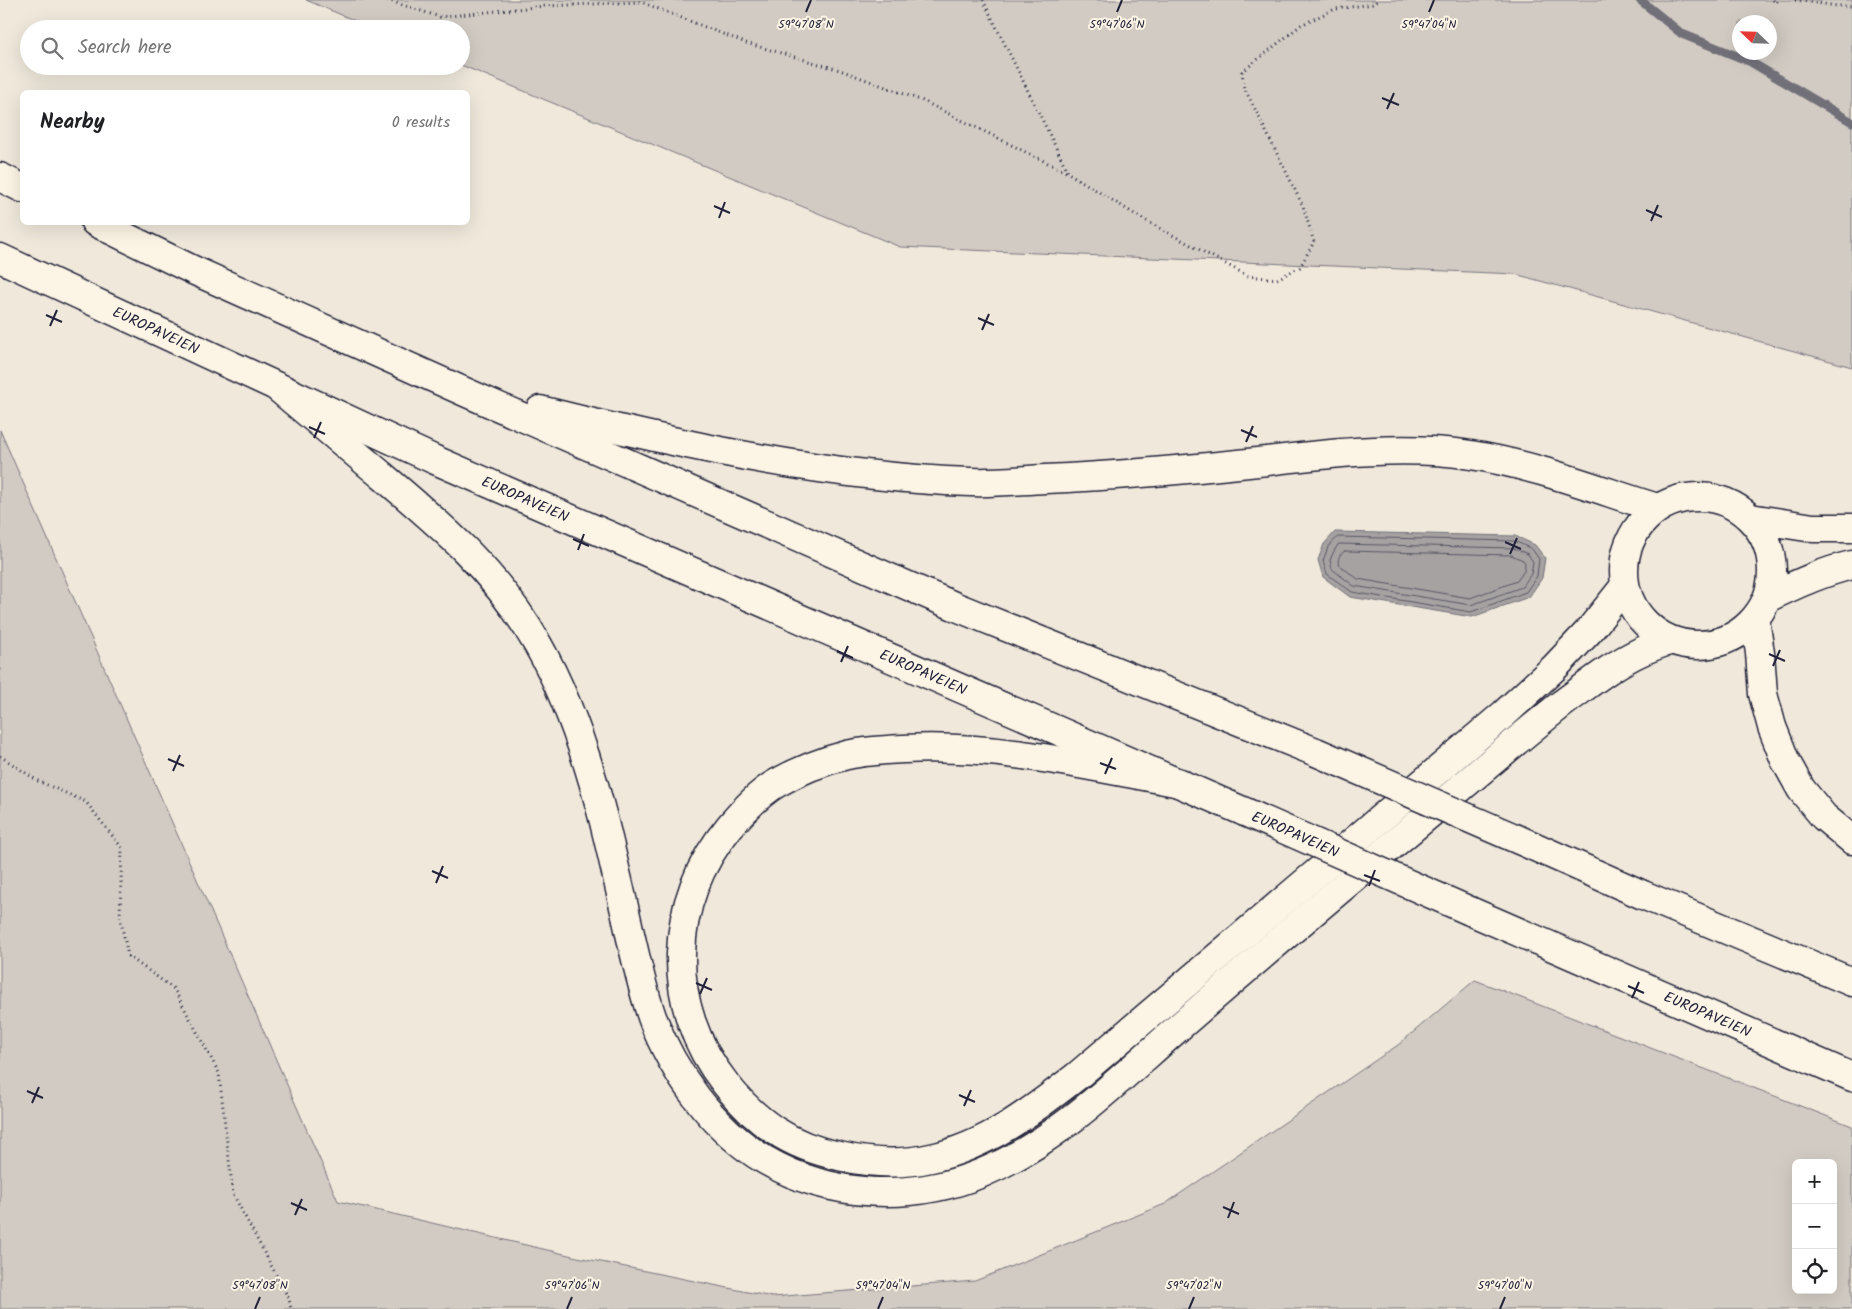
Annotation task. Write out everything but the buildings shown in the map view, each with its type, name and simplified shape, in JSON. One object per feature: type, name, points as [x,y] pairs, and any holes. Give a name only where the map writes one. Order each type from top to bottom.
[{"type":"main road","points":[[0,177],[20,187]]},
{"type":"main road","points":[[100,225],[193,270],[465,392],[954,606],[1316,752],[1852,982]]},
{"type":"main road","name":"EUROPAVEIEN","points":[[0,258],[433,459],[1852,1077]]},
{"type":"main road","points":[[277,387],[439,523],[507,595],[539,647],[565,701],[601,810],[642,982],[653,1019],[670,1055],[691,1088],[719,1124],[749,1150],[782,1170],[818,1182],[859,1191],[900,1193],[938,1188],[979,1174],[1014,1158],[1053,1132],[1096,1100],[1255,961],[1525,733],[1613,667],[1640,652],[1669,641]]},
{"type":"main road","points":[[465,392],[578,420],[710,449],[786,464],[861,474],[974,482],[1132,474],[1323,455],[1416,451],[1470,455],[1520,465],[1657,508]]},
{"type":"main road","points":[[1852,565],[1800,582],[1761,609],[1737,635],[1716,644],[1692,646],[1669,641],[1648,628],[1633,609],[1624,587],[1624,556],[1636,529],[1657,508],[1681,498],[1705,496],[1730,503],[1750,518],[1763,535],[1771,556],[1772,577],[1761,609],[1760,653],[1763,694],[1772,727],[1785,760],[1802,788],[1824,817],[1852,840]]},
{"type":"main road","points":[[1750,518],[1813,528],[1852,528]]},
{"type":"main road","points":[[1180,784],[1076,763],[991,750],[937,747],[885,750],[847,755],[810,768],[774,784],[742,813],[714,846],[697,878],[685,914],[681,978],[686,1007],[698,1040],[716,1072],[741,1104],[767,1126],[795,1143],[844,1158],[862,1161],[898,1162],[931,1158],[968,1146],[999,1132],[1036,1108],[1076,1076],[1504,714],[1554,668],[1589,631],[1624,587]]},
{"type":"path","points":[[387,0],[440,17],[545,6],[641,2],[746,43],[840,70],[923,101],[1070,174],[1142,218],[1248,276],[1277,279],[1300,267],[1314,242],[1303,206],[1244,87],[1242,72],[1301,25],[1335,9],[1374,4],[1378,0]]},
{"type":"path","points":[[983,0],[1070,174]]},
{"type":"path","points":[[1773,0],[1776,3],[1778,0]]},
{"type":"path","points":[[1795,0],[1837,6],[1852,6]]},
{"type":"path","points":[[0,756],[38,781],[86,802],[122,848],[120,917],[128,956],[174,989],[219,1073],[233,1194],[289,1299],[290,1309]]},
{"type":"shaded area","points":[[306,0],[1852,0],[1852,367],[1515,274],[900,247],[470,69],[470,20],[354,20]]},
{"type":"shaded area","points":[[0,430],[338,1201],[577,1257],[772,1297],[975,1281],[1165,1204],[1398,1045],[1475,980],[1852,1126],[1852,1309],[0,1309]]},
{"type":"water","points":[[1335,532],[1515,536],[1535,545],[1545,558],[1542,578],[1529,597],[1472,617],[1350,597],[1323,577],[1318,560],[1324,544]]},
{"type":"waterway","points":[[1640,0],[1682,34],[1749,61],[1852,122]]}]
